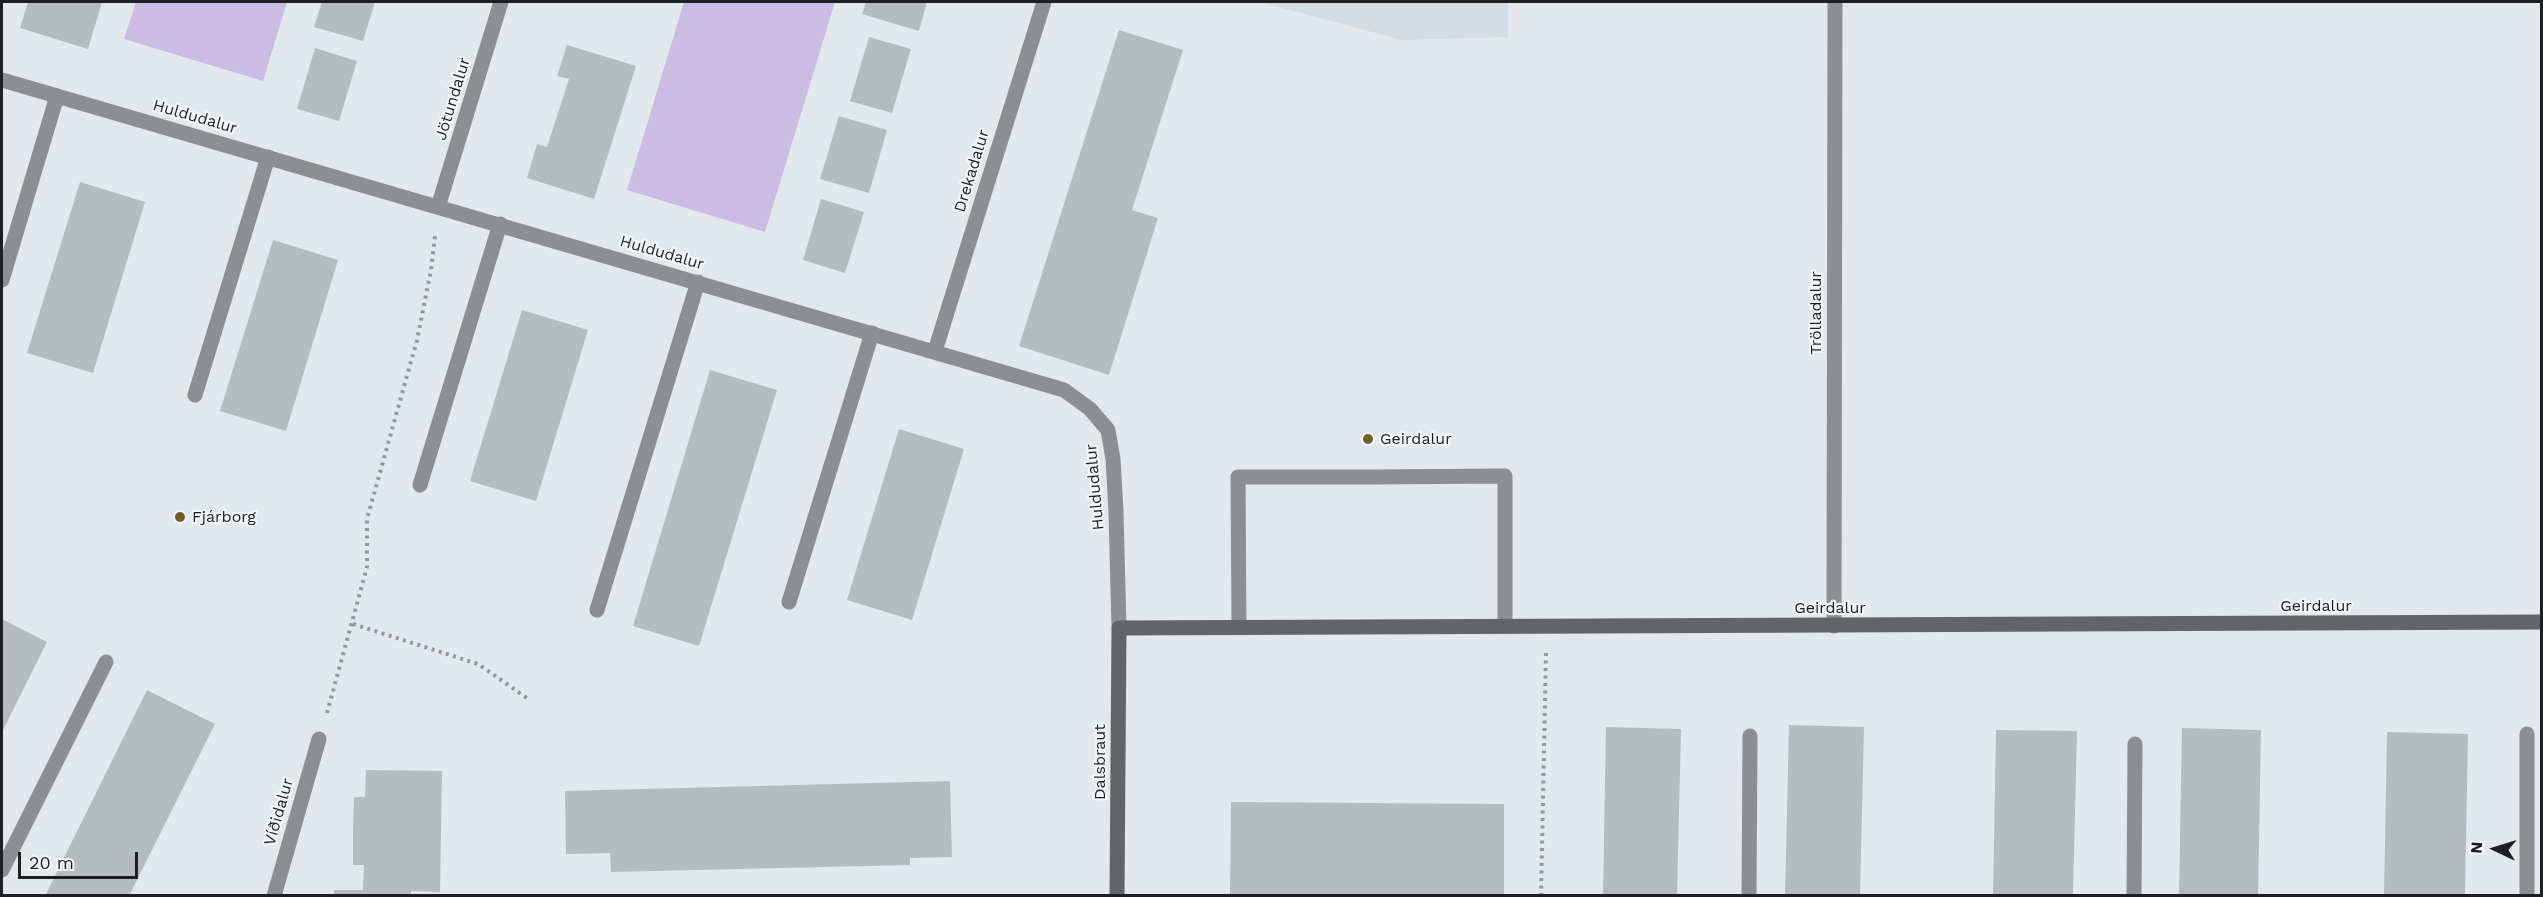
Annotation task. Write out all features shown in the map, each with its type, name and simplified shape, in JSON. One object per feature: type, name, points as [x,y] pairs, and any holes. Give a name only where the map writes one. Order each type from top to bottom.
[{"type":"street","name":"Jötundalur","points":[[438,207],[501,2]]},
{"type":"street","name":"Drekadalur","points":[[935,351],[1044,2]]},
{"type":"street","name":"Trölladalur","points":[[1834,626],[1835,2]]},
{"type":"street","name":"Huldudalur","points":[[2,80],[1064,390],[1090,410],[1108,430],[1113,459],[1116,512],[1119,628]]},
{"type":"street","points":[[2,280],[57,96]]},
{"type":"street","points":[[195,394],[268,157]]},
{"type":"street","points":[[420,485],[500,224]]},
{"type":"street","points":[[597,610],[698,282]]},
{"type":"street","points":[[789,602],[872,333]]},
{"type":"street","points":[[1239,627],[1238,477],[1505,476],[1506,626]]},
{"type":"street","name":"Geirdalur","points":[[1119,628],[2541,622]]},
{"type":"street","name":"Dalsbraut","points":[[1117,896],[1119,628]]},
{"type":"street","points":[[2,870],[106,662]]},
{"type":"street","points":[[2527,734],[2527,896]]},
{"type":"street","points":[[1749,896],[1750,736]]},
{"type":"street","name":"Víðidalur","points":[[274,896],[319,739]]},
{"type":"street","points":[[2134,896],[2135,744]]},
{"type":"path","points":[[319,739],[353,624],[367,567],[367,519],[417,340],[431,270],[438,207]]},
{"type":"path","points":[[353,624],[478,664],[527,698]]},
{"type":"path","points":[[1541,896],[1546,650]]},
{"type":"shaded area","points":[[136,2],[287,2],[263,81],[124,39]]},
{"type":"shaded area","points":[[684,2],[835,2],[765,232],[627,190]]},
{"type":"shaded area","points":[[1260,2],[1508,2],[1508,37],[1402,40]]},
{"type":"building","points":[[28,2],[102,2],[88,49],[20,28]]},
{"type":"building","points":[[322,2],[375,2],[363,41],[314,27]]},
{"type":"building","points":[[866,2],[927,2],[919,31],[862,14]]},
{"type":"building","points":[[1119,30],[1183,50],[1132,210],[1158,218],[1109,375],[1019,346]]},
{"type":"building","points":[[869,37],[911,49],[892,113],[850,101]]},
{"type":"building","points":[[567,45],[636,66],[594,199],[527,178],[537,144],[547,147],[569,79],[557,76]]},
{"type":"building","points":[[315,48],[357,61],[339,121],[297,109]]},
{"type":"building","points":[[839,116],[887,130],[869,193],[820,179]]},
{"type":"building","points":[[80,182],[145,202],[93,373],[27,353]]},
{"type":"building","points":[[821,199],[864,212],[845,273],[803,260]]},
{"type":"building","points":[[273,240],[338,260],[286,431],[220,411]]},
{"type":"building","points":[[522,310],[588,330],[536,501],[470,481]]},
{"type":"building","points":[[710,370],[777,390],[699,646],[633,626]]},
{"type":"building","points":[[899,429],[964,449],[912,620],[847,600]]},
{"type":"building","points":[[2,619],[47,642],[2,732]]},
{"type":"building","points":[[147,690],[215,724],[129,896],[45,896]]},
{"type":"building","points":[[1789,725],[1864,727],[1860,896],[1785,896]]},
{"type":"building","points":[[1606,727],[1681,729],[1677,896],[1603,896]]},
{"type":"building","points":[[2182,728],[2261,730],[2258,896],[2179,896]]},
{"type":"building","points":[[1996,730],[2077,731],[2073,896],[1993,896]]},
{"type":"building","points":[[2387,732],[2468,734],[2465,896],[2384,896]]},
{"type":"building","points":[[366,770],[442,771],[440,892],[411,891],[411,896],[334,896],[334,890],[363,890],[364,865],[353,865],[353,831],[354,797],[365,797]]},
{"type":"building","points":[[950,781],[952,857],[910,858],[910,865],[611,872],[610,853],[566,854],[565,791]]},
{"type":"building","points":[[1231,802],[1504,804],[1504,896],[1230,896]]},
{"type":"place","name":"Geirdalur","points":[[1368,439]]},
{"type":"place","name":"Fjárborg","points":[[180,517]]}]
